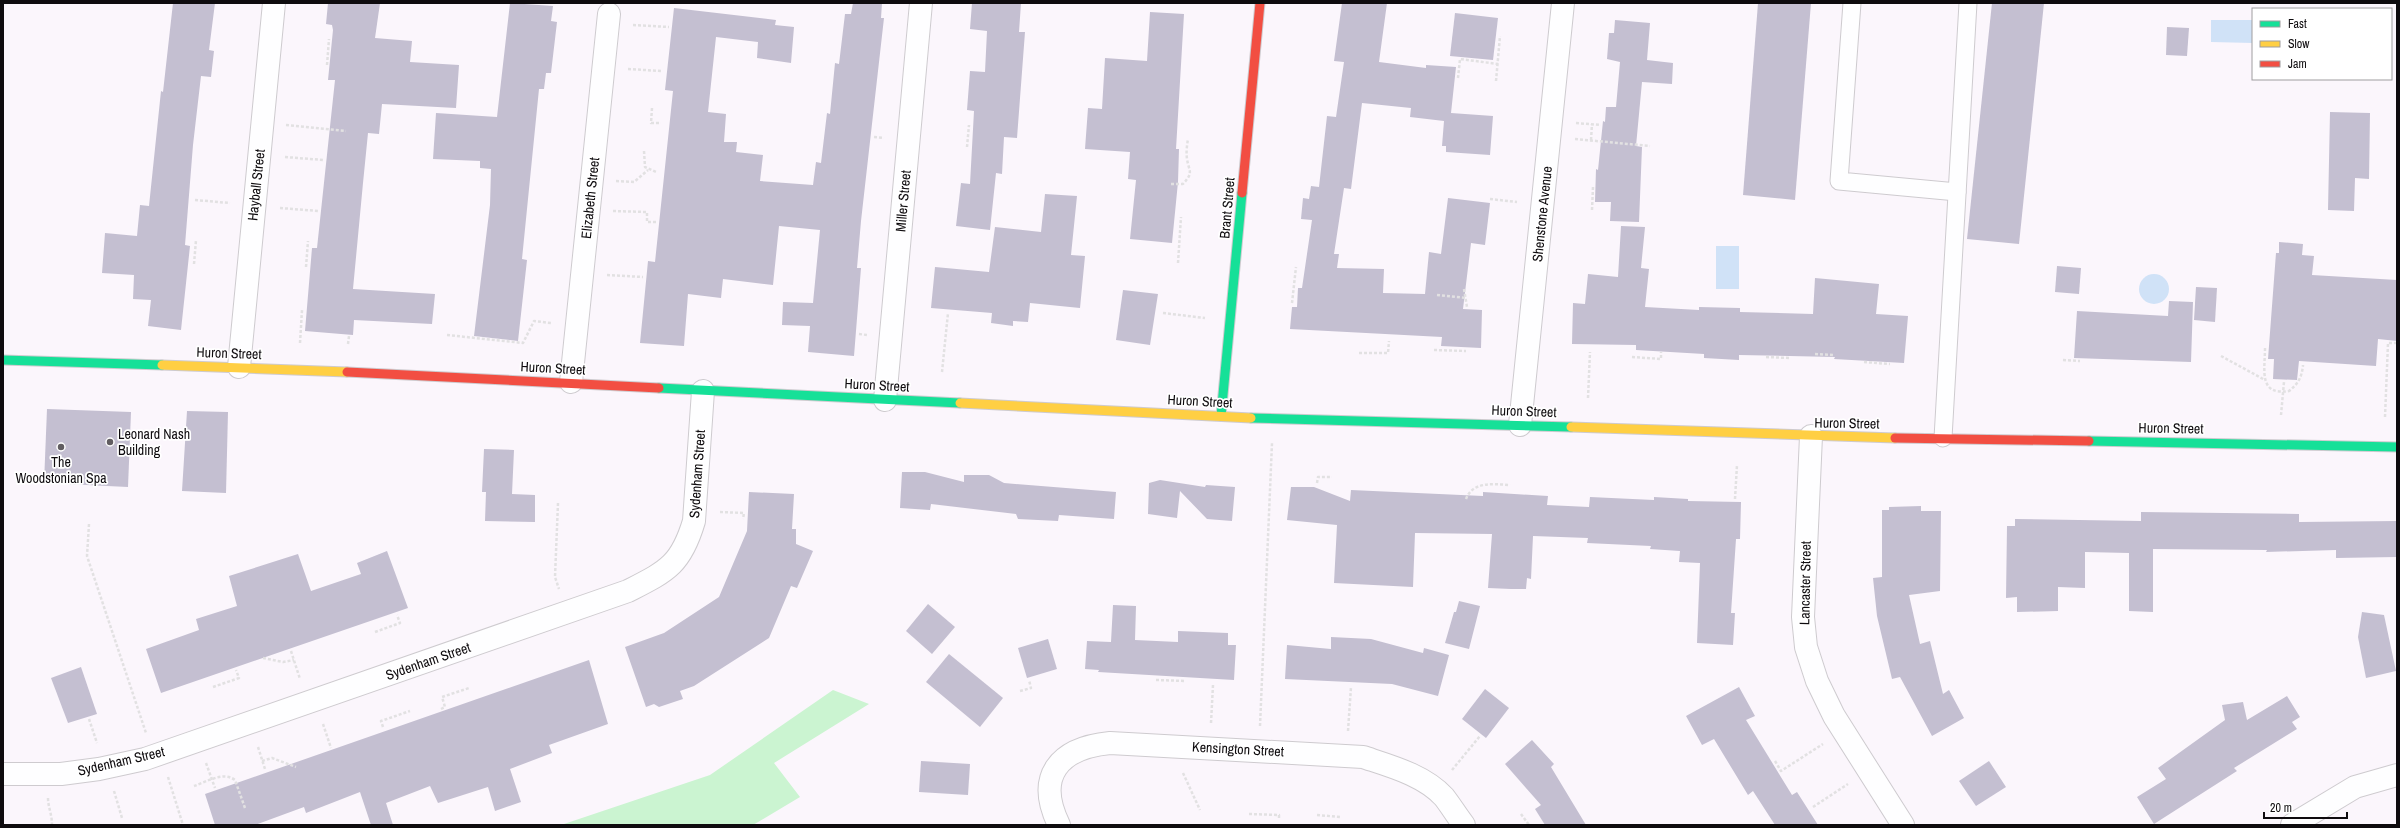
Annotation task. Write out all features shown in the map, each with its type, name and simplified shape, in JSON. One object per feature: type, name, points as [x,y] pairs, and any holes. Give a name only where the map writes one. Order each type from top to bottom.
[{"type":"main road","name":"Brant Street","points":[[1221,416],[1260,3]]},
{"type":"main road","name":"Huron Street","points":[[3,360],[239,367],[571,382],[704,391],[1272,419],[1520,425],[1811,436],[2397,447]]},
{"type":"street","name":"Hayball Street","points":[[239,367],[274,3]]},
{"type":"street","name":"Miller Street","points":[[885,400],[922,3]]},
{"type":"street","name":"Shenstone Avenue","points":[[1520,425],[1563,3]]},
{"type":"street","name":"Elizabeth Street","points":[[571,382],[609,14]]},
{"type":"street","name":"Sydenham Street","points":[[3,774],[61,774],[99,769],[157,755],[628,591],[660,575],[680,554],[689,539],[694,521],[704,391]]},
{"type":"street","name":"Lancaster Street","points":[[1811,436],[1803,617],[1806,647],[1817,681],[1834,716],[1903,825]]},
{"type":"street","name":"Kensington Street","points":[[1059,825],[1048,798],[1049,781],[1058,764],[1073,752],[1089,745],[1110,742],[1363,757],[1391,766],[1415,778],[1439,793],[1464,825]]},
{"type":"street","points":[[2292,825],[2355,787],[2397,775]]},
{"type":"lane","points":[[1852,3],[1839,181],[1957,192]]},
{"type":"lane","points":[[1943,438],[1968,3]]},
{"type":"path","points":[[628,24],[669,28]]},
{"type":"path","points":[[1496,81],[1500,36]]},
{"type":"path","points":[[327,65],[329,39]]},
{"type":"path","points":[[1458,78],[1460,59],[1498,64]]},
{"type":"path","points":[[623,69],[661,71]]},
{"type":"path","points":[[652,108],[651,123],[661,123]]},
{"type":"path","points":[[1571,122],[1601,125]]},
{"type":"path","points":[[1591,140],[1592,124]]},
{"type":"path","points":[[282,125],[346,131]]},
{"type":"path","points":[[967,147],[969,125]]},
{"type":"path","points":[[1570,138],[1650,146]]},
{"type":"path","points":[[1171,184],[1183,184],[1189,178],[1191,170],[1187,159],[1188,139]]},
{"type":"path","points":[[644,151],[643,161],[648,170],[656,172]]},
{"type":"path","points":[[279,157],[324,160]]},
{"type":"path","points":[[615,181],[634,182],[648,170]]},
{"type":"path","points":[[1592,210],[1593,188]]},
{"type":"path","points":[[1490,199],[1519,202]]},
{"type":"path","points":[[195,200],[236,203]]},
{"type":"path","points":[[274,207],[319,211]]},
{"type":"path","points":[[609,211],[647,212],[647,222],[657,222]]},
{"type":"path","points":[[1178,263],[1181,217]]},
{"type":"path","points":[[194,264],[196,240]]},
{"type":"path","points":[[306,267],[308,242]]},
{"type":"path","points":[[1292,304],[1296,267]]},
{"type":"path","points":[[604,275],[643,277]]},
{"type":"path","points":[[1464,289],[1468,307]]},
{"type":"path","points":[[1437,295],[1466,298]]},
{"type":"path","points":[[300,342],[302,310]]},
{"type":"path","points":[[942,372],[948,313]]},
{"type":"path","points":[[1163,313],[1207,318]]},
{"type":"path","points":[[447,335],[523,343],[534,321],[553,323]]},
{"type":"path","points":[[348,344],[349,336]]},
{"type":"path","points":[[1359,352],[1388,353],[1389,341]]},
{"type":"path","points":[[2385,417],[2388,343],[2397,343]]},
{"type":"path","points":[[2265,348],[2265,380],[2268,388],[2282,393],[2290,392],[2297,385],[2302,375],[2303,365]]},
{"type":"path","points":[[1434,350],[1466,351]]},
{"type":"path","points":[[1588,398],[1590,352]]},
{"type":"path","points":[[1632,358],[1661,359],[1661,352]]},
{"type":"path","points":[[1815,354],[1833,355]]},
{"type":"path","points":[[2221,356],[2265,380]]},
{"type":"path","points":[[1766,357],[1789,358]]},
{"type":"path","points":[[2063,360],[2080,361]]},
{"type":"path","points":[[1864,362],[1890,364]]},
{"type":"path","points":[[2281,415],[2284,382]]},
{"type":"path","points":[[1258,750],[1272,419]]},
{"type":"path","points":[[1735,499],[1737,465]]},
{"type":"path","points":[[1317,483],[1318,477],[1332,477]]},
{"type":"path","points":[[1466,499],[1469,493],[1477,486],[1486,484],[1510,485]]},
{"type":"path","points":[[558,503],[554,576],[560,591]]},
{"type":"path","points":[[717,512],[744,513],[743,518]]},
{"type":"path","points":[[89,524],[87,556],[183,825]]},
{"type":"path","points":[[375,632],[400,623],[397,615]]},
{"type":"path","points":[[291,651],[301,680]]},
{"type":"path","points":[[263,658],[283,662],[294,660]]},
{"type":"path","points":[[213,687],[239,678],[236,670]]},
{"type":"path","points":[[1020,691],[1031,688],[1029,680]]},
{"type":"path","points":[[1156,680],[1185,681]]},
{"type":"path","points":[[1211,729],[1213,686]]},
{"type":"path","points":[[1348,734],[1351,687]]},
{"type":"path","points":[[441,709],[445,707],[442,697],[469,688]]},
{"type":"path","points":[[383,727],[381,721],[410,711]]},
{"type":"path","points":[[89,719],[99,746]]},
{"type":"path","points":[[322,723],[331,748]]},
{"type":"path","points":[[1448,775],[1480,736]]},
{"type":"path","points":[[1775,761],[1781,771],[1826,742]]},
{"type":"path","points":[[257,746],[265,769]]},
{"type":"path","points":[[204,756],[215,788]]},
{"type":"path","points":[[262,761],[272,758],[296,767]]},
{"type":"path","points":[[1180,767],[1200,810]]},
{"type":"path","points":[[194,786],[223,776],[235,780],[245,808]]},
{"type":"path","points":[[1813,807],[1851,781]]},
{"type":"path","points":[[112,786],[122,818]]},
{"type":"path","points":[[48,794],[48,805],[52,809],[52,825]]},
{"type":"path","points":[[1249,814],[1279,815],[1279,820]]},
{"type":"path","points":[[1522,814],[1529,825]]},
{"type":"path","points":[[1317,815],[1340,817]]},
{"type":"green space","points":[[833,690],[869,704],[774,763],[800,797],[753,825],[561,825],[710,775]]},
{"type":"water","points":[[2211,20],[2252,20],[2252,43],[2211,42]]},
{"type":"water","points":[[1716,246],[1739,246],[1739,289],[1716,289]]},
{"type":"water","points":[[2154,274],[2165,278],[2169,289],[2165,300],[2154,304],[2143,300],[2139,289],[2143,278]]},
{"type":"building","points":[[173,3],[215,3],[209,50],[214,51],[211,77],[201,76],[193,145],[185,245],[190,246],[181,330],[148,326],[151,300],[133,299],[134,275],[102,273],[105,233],[137,236],[140,205],[149,206],[161,91],[163,92]]},
{"type":"building","points":[[328,3],[380,3],[375,38],[412,41],[410,62],[459,65],[456,108],[382,104],[379,134],[368,133],[353,289],[435,294],[432,324],[354,320],[353,335],[305,331],[312,248],[317,248],[335,80],[328,80],[333,30],[332,25],[326,24]]},
{"type":"building","points":[[510,3],[553,6],[551,21],[557,22],[551,73],[546,73],[544,89],[539,89],[522,259],[527,260],[518,341],[474,336],[490,205],[491,169],[480,168],[480,161],[433,159],[436,113],[497,117]]},
{"type":"building","points":[[853,3],[882,3],[881,18],[884,18],[861,221],[857,268],[861,268],[854,356],[808,352],[810,326],[782,325],[783,302],[813,303],[820,230],[779,226],[773,285],[723,279],[721,298],[688,294],[684,346],[640,343],[648,261],[655,262],[673,91],[665,90],[674,8],[776,20],[775,25],[794,27],[791,63],[757,58],[758,42],[716,37],[708,112],[726,114],[724,142],[737,142],[736,152],[763,155],[760,181],[813,185],[816,162],[821,163],[827,113],[830,114],[835,63],[839,64],[845,14],[851,14]]},
{"type":"building","points":[[972,3],[1021,3],[1019,32],[1025,32],[1017,138],[1004,137],[1002,174],[996,173],[990,230],[956,226],[961,183],[970,184],[974,111],[967,110],[970,71],[985,72],[987,31],[970,29]]},
{"type":"building","points":[[1342,3],[1387,3],[1379,62],[1426,68],[1426,65],[1456,67],[1451,113],[1493,116],[1490,155],[1446,152],[1446,146],[1442,146],[1444,121],[1410,117],[1411,108],[1362,103],[1351,189],[1344,188],[1334,254],[1339,254],[1337,268],[1384,269],[1383,293],[1425,294],[1429,252],[1441,254],[1448,198],[1490,203],[1485,245],[1471,243],[1463,309],[1482,310],[1481,348],[1441,346],[1442,337],[1290,329],[1292,307],[1297,307],[1298,288],[1302,288],[1312,220],[1301,219],[1303,198],[1309,199],[1311,186],[1319,187],[1327,116],[1336,117],[1344,62],[1334,61]]},
{"type":"building","points":[[1758,3],[1811,3],[1795,200],[1743,195]]},
{"type":"building","points":[[1992,3],[2044,3],[2019,244],[1967,239]]},
{"type":"building","points":[[1150,12],[1184,14],[1176,149],[1179,149],[1178,182],[1172,243],[1130,239],[1136,180],[1128,179],[1130,152],[1085,149],[1088,108],[1102,109],[1105,58],[1147,61]]},
{"type":"building","points":[[1455,13],[1498,18],[1493,60],[1450,56]]},
{"type":"building","points":[[1615,20],[1650,23],[1647,60],[1673,63],[1672,84],[1642,82],[1636,146],[1642,147],[1639,222],[1610,221],[1611,202],[1595,202],[1596,169],[1598,170],[1603,121],[1605,122],[1606,107],[1616,107],[1620,62],[1607,59],[1609,33],[1614,33]]},
{"type":"building","points":[[2167,27],[2189,28],[2187,56],[2166,55]]},
{"type":"building","points":[[2330,112],[2370,113],[2369,179],[2355,178],[2354,211],[2328,210]]},
{"type":"building","points":[[1045,194],[1077,196],[1071,255],[1085,256],[1080,308],[1030,303],[1028,322],[1013,321],[1013,326],[991,323],[992,313],[931,308],[935,267],[989,272],[995,227],[1041,232]]},
{"type":"building","points":[[1621,226],[1645,227],[1641,268],[1649,269],[1645,307],[1699,310],[1699,307],[1740,308],[1740,312],[1813,314],[1815,278],[1879,284],[1876,314],[1908,316],[1904,363],[1834,359],[1835,357],[1739,355],[1739,360],[1704,358],[1704,354],[1636,350],[1636,345],[1572,344],[1573,303],[1585,304],[1588,274],[1618,277]]},
{"type":"building","points":[[2279,242],[2303,244],[2302,255],[2314,256],[2312,275],[2397,280],[2397,341],[2378,339],[2376,366],[2299,361],[2297,380],[2273,379],[2274,359],[2268,359],[2276,253],[2279,253]]},
{"type":"building","points":[[2057,266],[2081,268],[2079,294],[2055,292]]},
{"type":"building","points":[[2196,287],[2217,288],[2215,322],[2194,320]]},
{"type":"building","points":[[1123,290],[1158,294],[1150,345],[1116,340]]},
{"type":"building","points":[[2169,301],[2193,302],[2191,362],[2074,358],[2077,311],[2168,316]]},
{"type":"building","points":[[47,409],[131,412],[128,487],[44,483]]},
{"type":"building","points":[[187,411],[228,412],[226,493],[182,491]]},
{"type":"building","points":[[484,449],[514,450],[512,494],[535,495],[535,522],[485,521],[486,492],[482,492]]},
{"type":"building","points":[[902,472],[925,472],[964,482],[964,475],[989,475],[1004,483],[1116,492],[1114,519],[1059,515],[1058,521],[1018,519],[1016,514],[931,504],[930,510],[900,508]]},
{"type":"building","points":[[1160,480],[1205,487],[1206,485],[1235,487],[1232,521],[1207,519],[1180,491],[1177,518],[1148,514],[1149,483]]},
{"type":"building","points":[[1291,487],[1314,487],[1350,501],[1351,490],[1483,496],[1483,492],[1548,496],[1547,505],[1589,507],[1590,497],[1654,500],[1654,497],[1688,499],[1688,501],[1741,502],[1740,539],[1736,539],[1731,613],[1735,613],[1733,645],[1697,643],[1700,563],[1679,562],[1680,551],[1650,549],[1651,546],[1587,543],[1588,538],[1533,536],[1531,579],[1527,578],[1526,589],[1488,588],[1492,534],[1415,533],[1413,587],[1334,583],[1337,525],[1287,520]]},
{"type":"building","points":[[749,492],[794,494],[792,529],[796,529],[796,544],[813,551],[797,588],[791,586],[769,638],[694,686],[680,691],[683,699],[659,707],[654,704],[646,707],[625,647],[664,633],[719,597],[747,531]]},
{"type":"building","points":[[1921,506],[1921,511],[1941,511],[1940,591],[1909,595],[1920,644],[1930,641],[1943,694],[1949,690],[1964,718],[1932,736],[1900,677],[1892,679],[1877,616],[1873,578],[1882,577],[1882,510],[1889,510],[1889,507]]},
{"type":"building","points":[[2141,512],[2299,514],[2299,522],[2397,521],[2397,557],[2336,558],[2336,550],[2266,552],[2267,550],[2153,549],[2153,612],[2129,611],[2129,553],[2085,552],[2085,588],[2058,587],[2058,611],[2017,612],[2017,597],[2006,598],[2007,526],[2015,526],[2015,519],[2141,521]]},
{"type":"building","points":[[387,551],[408,608],[161,693],[146,649],[199,630],[196,619],[237,606],[229,576],[298,554],[311,591],[361,574],[357,563]]},
{"type":"building","points":[[1459,601],[1480,606],[1469,649],[1445,643],[1454,612],[1456,612]]},
{"type":"building","points":[[928,604],[955,627],[932,654],[906,631]]},
{"type":"building","points":[[1113,605],[1136,606],[1135,640],[1178,642],[1178,631],[1228,633],[1228,645],[1236,645],[1234,680],[1098,672],[1099,670],[1085,669],[1087,641],[1111,642]]},
{"type":"building","points":[[2362,612],[2384,615],[2396,671],[2366,678],[2358,637]]},
{"type":"building","points":[[1331,637],[1371,639],[1423,653],[1424,648],[1449,655],[1438,696],[1392,684],[1285,679],[1287,645],[1331,649]]},
{"type":"building","points":[[1048,639],[1057,669],[1027,678],[1018,648]]},
{"type":"building","points":[[949,654],[1003,698],[980,727],[926,682]]},
{"type":"building","points":[[589,660],[608,724],[549,745],[552,753],[510,769],[521,802],[495,811],[488,787],[438,803],[430,786],[386,803],[393,825],[371,825],[360,792],[306,813],[304,807],[255,825],[215,825],[205,794]]},
{"type":"building","points":[[81,667],[97,714],[68,723],[51,678]]},
{"type":"building","points":[[1739,687],[1755,716],[1746,720],[1792,795],[1797,792],[1818,825],[1775,825],[1753,791],[1748,795],[1714,739],[1702,745],[1686,716]]},
{"type":"building","points":[[1485,689],[1509,708],[1486,738],[1462,719]]},
{"type":"building","points":[[2287,696],[2300,717],[2292,722],[2297,729],[2234,768],[2237,771],[2154,824],[2137,797],[2166,779],[2158,768],[2225,720],[2222,705],[2243,702],[2247,720]]},
{"type":"building","points":[[1532,740],[1554,764],[1551,767],[1586,825],[1545,825],[1535,809],[1541,805],[1505,764]]},
{"type":"building","points":[[921,761],[970,764],[968,795],[919,792]]},
{"type":"building","points":[[1989,761],[2006,787],[1976,806],[1959,781]]},
{"type":"traffic: fast","points":[[1221,416],[1242,193]]},
{"type":"traffic: fast","points":[[3,360],[162,365]]},
{"type":"traffic: fast","points":[[659,388],[960,403]]},
{"type":"traffic: fast","points":[[1251,418],[1571,427]]},
{"type":"traffic: fast","points":[[2089,441],[2397,447]]},
{"type":"traffic: slow","points":[[162,365],[347,372]]},
{"type":"traffic: slow","points":[[960,403],[1251,418]]},
{"type":"traffic: slow","points":[[1571,427],[1895,438]]},
{"type":"traffic: jam","points":[[1242,193],[1260,3]]},
{"type":"traffic: jam","points":[[347,372],[659,388]]},
{"type":"traffic: jam","points":[[1895,438],[2089,441]]},
{"type":"place","name":"Leonard Nash Building","points":[[110,442]]},
{"type":"place","name":"The Woodstonian Spa","points":[[61,447]]}]
